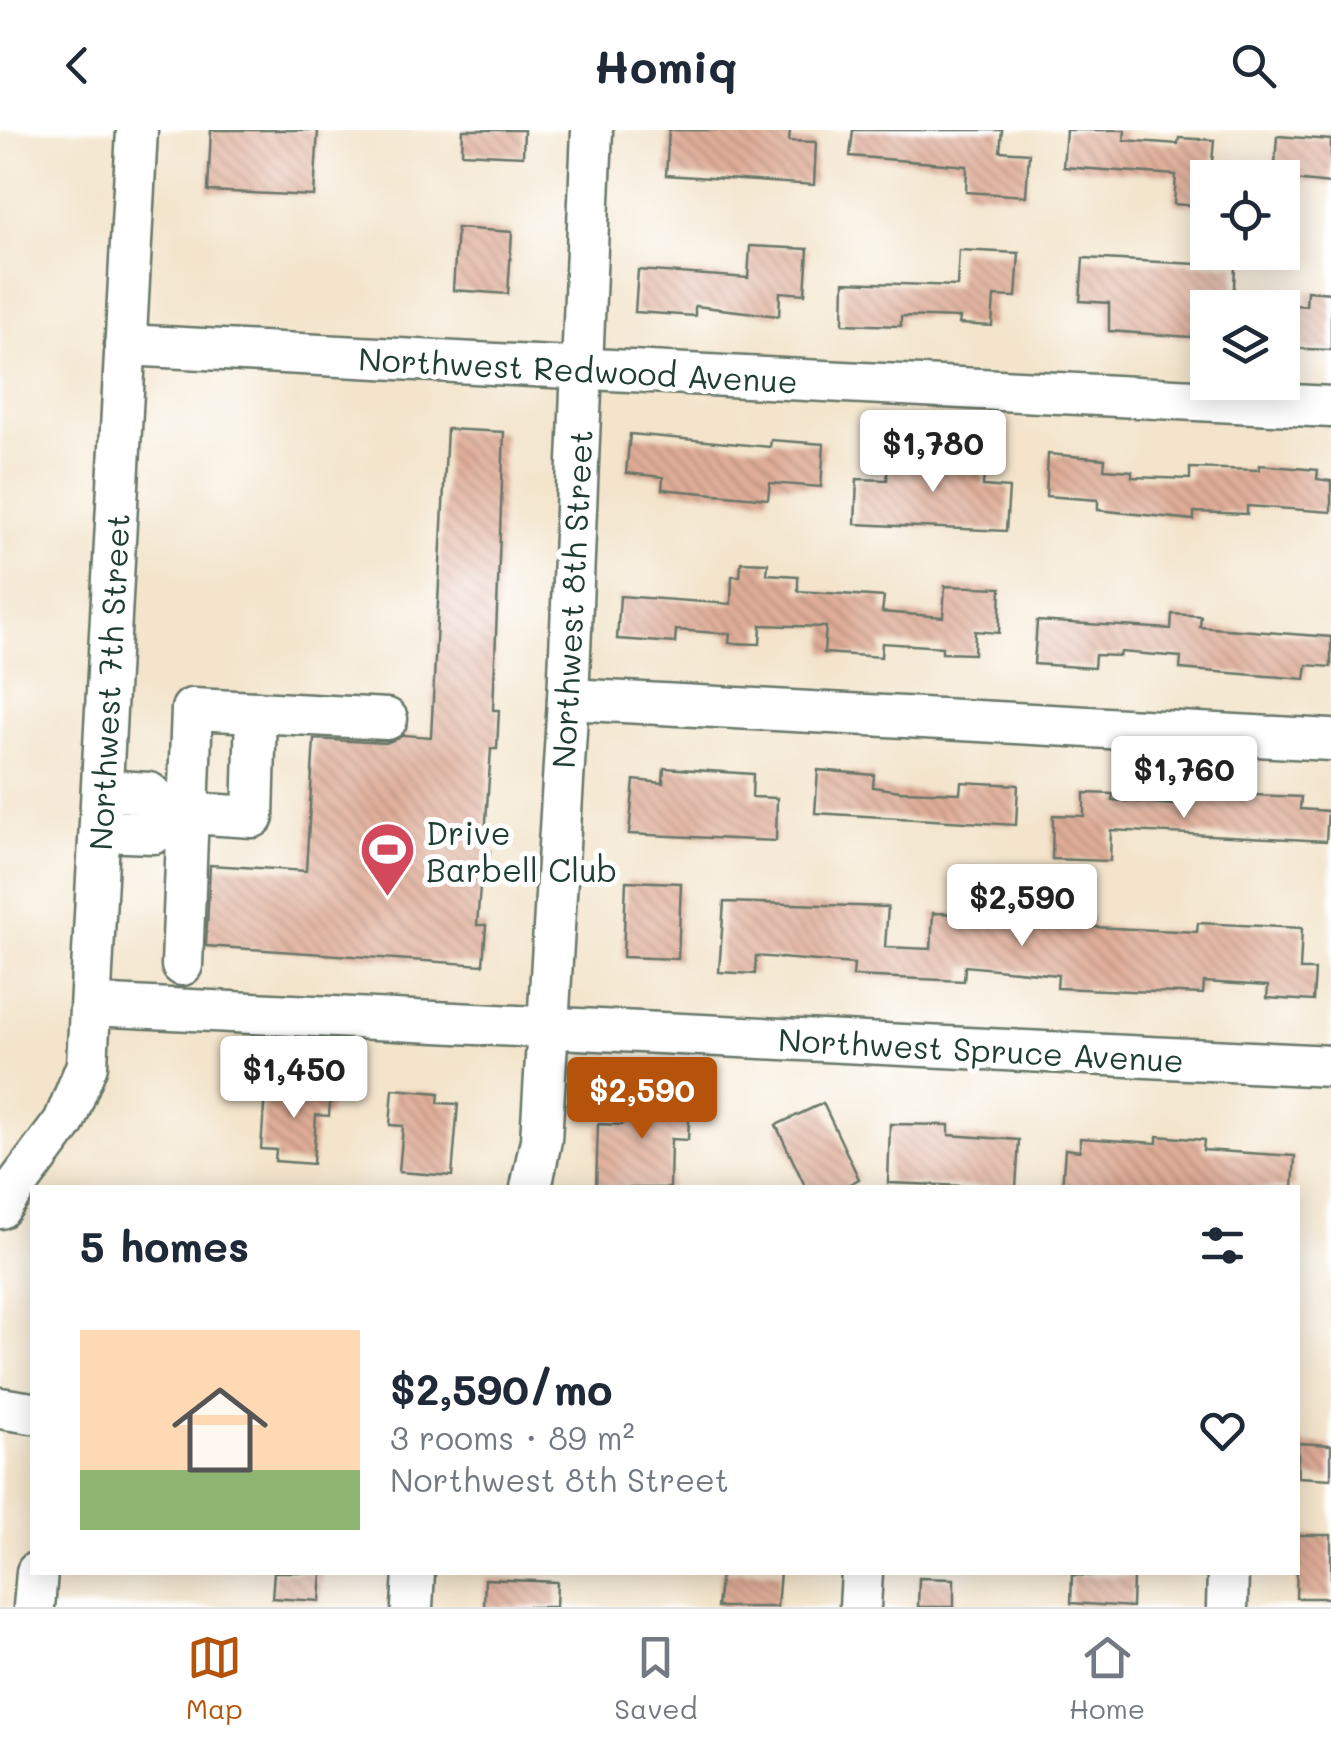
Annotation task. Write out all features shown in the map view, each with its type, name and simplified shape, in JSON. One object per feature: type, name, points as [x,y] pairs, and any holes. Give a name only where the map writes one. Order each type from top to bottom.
[{"type":"street","name":"Northwest 7th Street","points":[[0,1208],[64,1122],[87,1065],[137,130]]},
{"type":"street","name":"Northwest 8th Street","points":[[533,1185],[541,1140],[568,698],[592,130]]},
{"type":"street","name":"Northwest Redwood Avenue","points":[[125,346],[1331,406]]},
{"type":"street","points":[[568,698],[1331,740]]},
{"type":"street","points":[[182,965],[181,813],[192,709],[387,718]]},
{"type":"street","points":[[102,790],[149,793],[181,813],[253,816],[256,712]]},
{"type":"street","points":[[100,831],[154,832],[181,813]]},
{"type":"street","name":"Northwest Spruce Avenue","points":[[91,1005],[1331,1066]]},
{"type":"street","points":[[0,1408],[30,1413]]},
{"type":"street","points":[[34,1607],[37,1575]]},
{"type":"street","points":[[412,1607],[414,1575]]},
{"type":"street","points":[[860,1607],[862,1575]]},
{"type":"street","points":[[1227,1607],[1228,1575]]},
{"type":"building","points":[[211,130],[318,130],[314,196],[208,191]]},
{"type":"building","points":[[463,130],[524,130],[523,156],[462,153]]},
{"type":"building","points":[[669,130],[790,130],[789,141],[816,142],[814,185],[666,175]]},
{"type":"building","points":[[853,130],[1002,130],[1000,151],[1029,153],[1026,196],[966,192],[967,166],[850,156]]},
{"type":"building","points":[[1066,130],[1125,130],[1124,140],[1178,144],[1179,138],[1214,140],[1212,160],[1190,160],[1190,205],[1174,204],[1176,175],[1063,167]]},
{"type":"building","points":[[1277,136],[1331,140],[1331,184],[1300,181],[1300,160],[1275,160]]},
{"type":"building","points":[[457,228],[512,232],[508,294],[453,290]]},
{"type":"building","points":[[750,246],[808,249],[805,294],[780,292],[779,316],[695,306],[695,316],[635,312],[638,270],[748,278]]},
{"type":"building","points":[[959,250],[1019,253],[1016,297],[994,296],[992,326],[959,324],[960,318],[901,316],[901,326],[843,324],[844,282],[957,286]]},
{"type":"building","points":[[1083,258],[1190,264],[1190,270],[1235,270],[1234,290],[1190,290],[1190,337],[1109,331],[1109,303],[1080,301]]},
{"type":"building","points":[[1307,291],[1331,293],[1331,350],[1300,349],[1300,306],[1306,306]]},
{"type":"building","points":[[447,429],[504,432],[493,710],[499,710],[497,749],[491,749],[484,850],[490,851],[488,875],[481,874],[477,925],[486,925],[483,965],[206,946],[210,865],[306,871],[314,739],[386,743],[404,735],[431,737]]},
{"type":"building","points":[[630,434],[770,447],[771,440],[824,444],[821,487],[770,483],[768,499],[662,489],[663,477],[626,473]]},
{"type":"building","points":[[888,453],[985,458],[983,486],[1009,488],[1006,531],[855,524],[857,479],[887,480]]},
{"type":"building","points":[[1048,454],[1105,459],[1104,469],[1132,471],[1132,477],[1190,479],[1190,468],[1259,470],[1259,465],[1318,470],[1317,479],[1331,481],[1331,512],[1247,506],[1247,514],[1194,512],[1194,520],[1098,510],[1098,500],[1046,496]]},
{"type":"building","points":[[741,562],[768,563],[767,574],[798,576],[798,591],[884,597],[882,612],[943,617],[945,586],[1001,588],[999,633],[975,631],[974,654],[942,653],[942,647],[882,643],[881,657],[824,653],[826,627],[761,625],[760,644],[729,643],[730,634],[676,630],[675,643],[617,639],[620,596],[731,604],[732,576],[740,576]]},
{"type":"building","points":[[1172,614],[1201,616],[1200,627],[1331,637],[1331,667],[1307,665],[1305,679],[1180,669],[1181,657],[1121,652],[1120,656],[1095,655],[1094,668],[1034,664],[1037,621],[1171,629]]},
{"type":"building","points":[[664,768],[753,774],[752,797],[777,798],[776,841],[629,834],[634,780],[663,783]]},
{"type":"building","points":[[818,770],[874,775],[873,787],[900,791],[960,793],[961,782],[1018,785],[1016,825],[815,813]]},
{"type":"building","points":[[1176,792],[1301,797],[1300,809],[1328,811],[1326,841],[1111,830],[1110,861],[1052,859],[1053,815],[1084,816],[1084,793],[1113,794],[1112,800],[1175,805]]},
{"type":"building","points":[[626,881],[681,883],[678,959],[623,957]]},
{"type":"building","points":[[724,902],[888,907],[885,947],[931,949],[933,913],[1093,917],[1092,927],[1197,932],[1198,923],[1302,928],[1300,970],[1315,970],[1313,1001],[1267,998],[1268,986],[1204,982],[1203,994],[1057,988],[1058,975],[965,966],[964,981],[853,976],[854,964],[756,956],[755,974],[719,972]]},
{"type":"building","points":[[285,1082],[331,1085],[329,1116],[316,1115],[313,1164],[275,1161],[276,1150],[261,1149],[265,1092],[284,1093]]},
{"type":"building","points":[[393,1089],[439,1093],[438,1103],[458,1104],[452,1176],[399,1172],[403,1126],[390,1125]]},
{"type":"building","points":[[624,1093],[690,1095],[688,1140],[671,1139],[670,1185],[596,1185],[598,1124],[622,1125]]},
{"type":"building","points":[[823,1103],[859,1179],[848,1185],[805,1185],[776,1125]]},
{"type":"building","points":[[890,1124],[949,1125],[949,1135],[1019,1140],[1016,1185],[888,1183]]},
{"type":"building","points":[[1157,1136],[1204,1140],[1203,1150],[1295,1156],[1293,1185],[1062,1185],[1065,1149],[1080,1151],[1080,1138],[1157,1143]]},
{"type":"building","points":[[1300,1443],[1331,1445],[1331,1479],[1300,1477]]},
{"type":"building","points":[[1300,1535],[1331,1535],[1331,1598],[1296,1598]]},
{"type":"building","points":[[274,1575],[322,1575],[320,1601],[272,1598]]},
{"type":"building","points":[[721,1575],[780,1575],[777,1607],[717,1607]]},
{"type":"building","points":[[1072,1575],[1133,1577],[1132,1607],[1071,1603]]},
{"type":"building","points":[[919,1578],[954,1579],[954,1607],[918,1607]]},
{"type":"building","points":[[485,1579],[557,1582],[556,1607],[484,1607]]},
{"type":"place","name":"Drive Barbell Club","points":[[387,899]]}]
